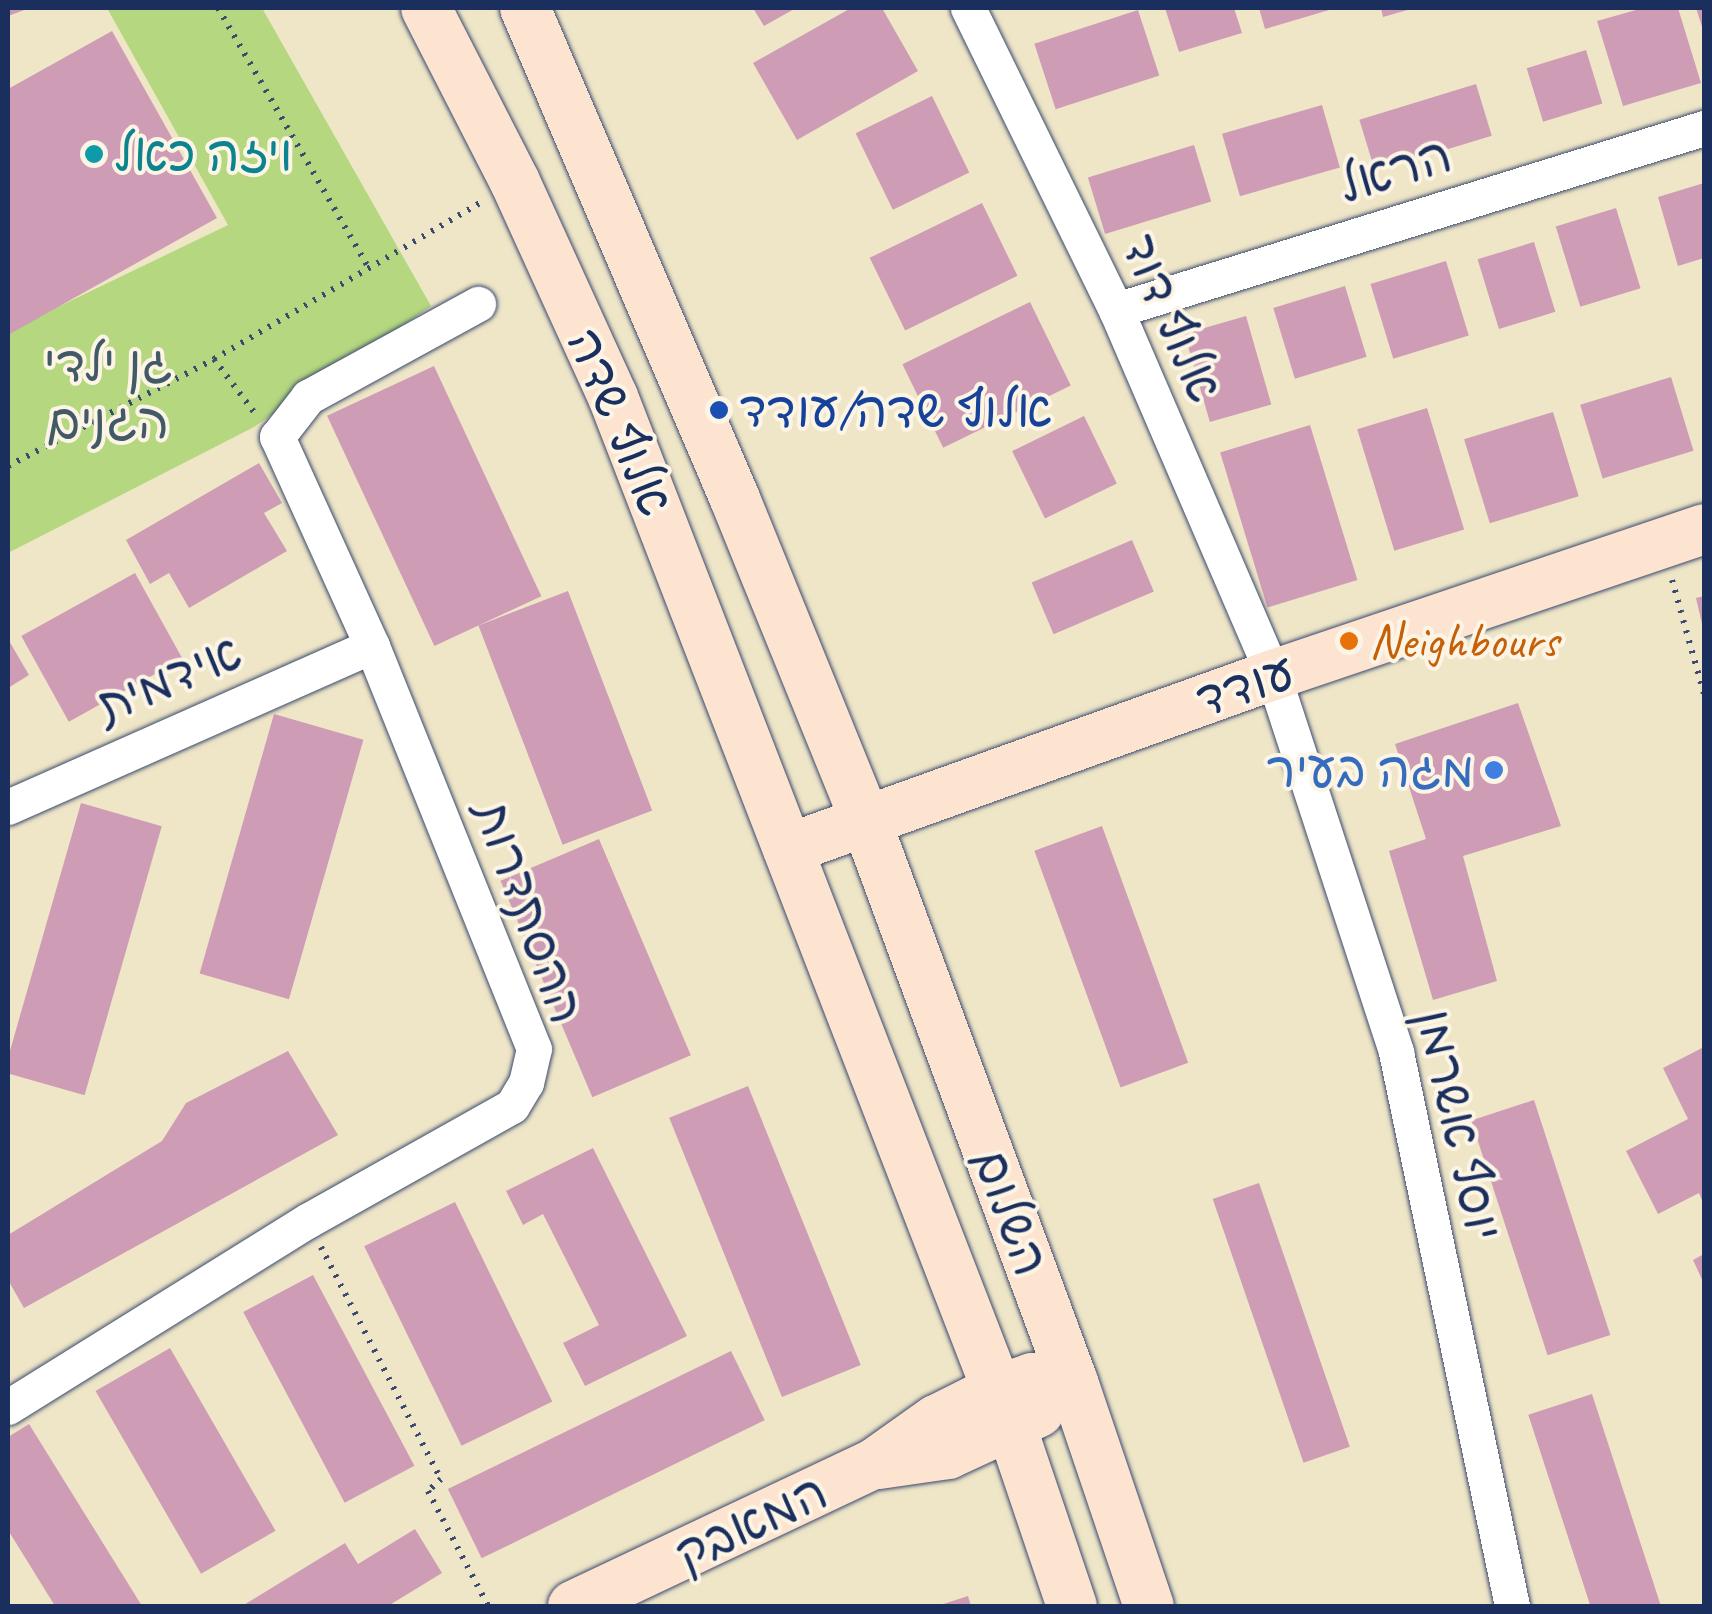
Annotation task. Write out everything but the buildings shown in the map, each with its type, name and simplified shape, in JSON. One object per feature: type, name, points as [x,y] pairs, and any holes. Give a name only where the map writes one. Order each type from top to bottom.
[{"type":"main road","name":"אלוף שדה","points":[[426,8],[515,182],[614,397],[788,849]]},
{"type":"main road","name":"אלוף שדה","points":[[526,8],[728,481],[866,821]]},
{"type":"main road","name":"עודד","points":[[788,849],[1273,675],[1683,536]]},
{"type":"main road","name":"השלום","points":[[866,821],[1074,1382],[1149,1606]]},
{"type":"main road","name":"השלום","points":[[788,849],[1004,1408],[1072,1606]]},
{"type":"main road","name":"המאבק","points":[[573,1606],[874,1464],[936,1420],[1004,1408],[1032,1378],[1074,1382]]},
{"type":"street","name":"אלוף דוד","points":[[968,8],[1116,310],[1273,675]]},
{"type":"street","name":"הראל","points":[[1116,310],[1704,128]]},
{"type":"street","points":[[282,448],[277,436],[308,397],[478,304]]},
{"type":"street","name":"ההסתדרות","points":[[8,1406],[308,1221],[512,1106],[526,1083],[534,1048],[372,646],[282,448]]},
{"type":"street","name":"אידמית","points":[[8,807],[372,646]]},
{"type":"street","name":"יוסף אשרמן","points":[[1273,675],[1396,1052],[1512,1606]]},
{"type":"path","points":[[218,8],[369,269]]},
{"type":"path","points":[[8,466],[214,359],[515,182]]},
{"type":"path","points":[[214,359],[282,448]]},
{"type":"path","points":[[1683,536],[1704,694]]},
{"type":"path","points":[[308,1221],[441,1479],[428,1491],[488,1606]]},
{"type":"green space","name":"גן ילדי הגנים","points":[[107,8],[262,8],[431,306],[254,427],[8,553],[8,331],[228,225]]},
{"type":"place","name":"ויזה כאל","points":[[94,154]]},
{"type":"place","name":"אלוף שדה/עודד","points":[[719,410]]},
{"type":"place","name":"Neighbours","points":[[1349,641]]},
{"type":"place","name":"מגה בעיר","points":[[1494,770]]}]
